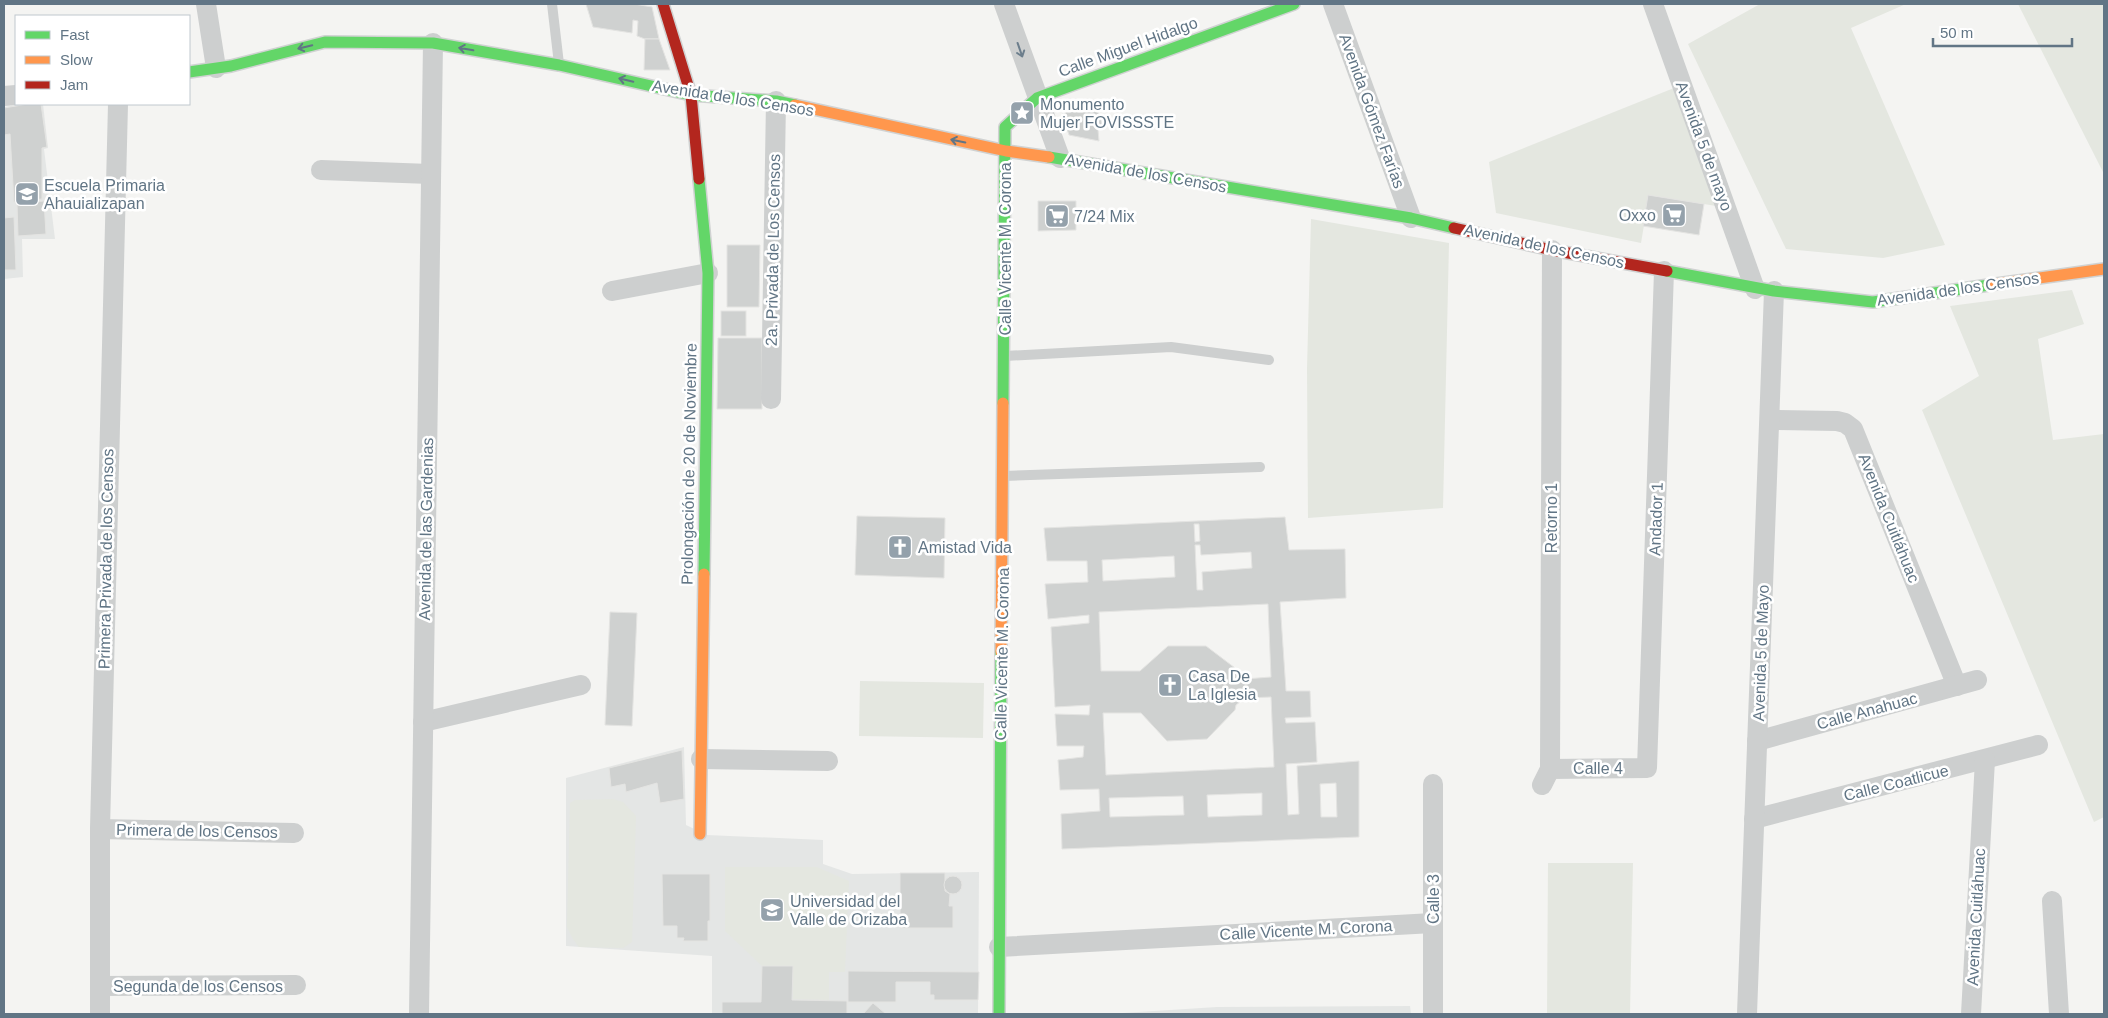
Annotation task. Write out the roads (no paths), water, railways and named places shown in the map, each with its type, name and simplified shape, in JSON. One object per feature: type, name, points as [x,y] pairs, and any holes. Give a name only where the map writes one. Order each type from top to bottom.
[{"type":"street","points":[[206,4],[216,68]]},
{"type":"street","name":"Prolongación de 20 de Noviembre","points":[[664,4],[690,95],[708,273],[700,834]]},
{"type":"street","points":[[1004,4],[1060,158]]},
{"type":"street","name":"Calle Miguel Hidalgo","points":[[1006,151],[1005,127],[1037,98],[1294,4]]},
{"type":"street","name":"Avenida Gómez Farías","points":[[1333,4],[1411,218]]},
{"type":"street","name":"Avenida 5 de mayo","points":[[1652,4],[1755,288]]},
{"type":"street","name":"Avenida de los Censos","points":[[190,72],[216,68],[325,42],[433,43],[559,65],[690,95],[776,101],[1006,151],[1060,158],[1411,218],[1552,250],[1755,288],[1874,302],[2104,269]]},
{"type":"street","name":"Avenida de las Gardenias","points":[[419,1014],[433,43]]},
{"type":"street","name":"2a. Privada de Los Censos","points":[[771,399],[776,101]]},
{"type":"street","name":"Primera Privada de los Censos","points":[[100,1014],[100,829],[118,105]]},
{"type":"street","name":"Calle Vicente M. Corona","points":[[999,1014],[1006,151]]},
{"type":"street","points":[[321,170],[430,174]]},
{"type":"street","name":"Retorno 1","points":[[1546,777],[1552,250]]},
{"type":"street","name":"Andador 1","points":[[1647,768],[1664,271]]},
{"type":"street","points":[[612,291],[708,273]]},
{"type":"street","name":"Avenida 5 de Mayo","points":[[1747,1014],[1774,291]]},
{"type":"street","name":"Avenida Cuitláhuac","points":[[1770,420],[1837,421],[1845,423],[1852,428],[1957,686]]},
{"type":"street","name":"Calle Anahuac","points":[[1757,741],[1977,680]]},
{"type":"street","points":[[423,722],[580,686]]},
{"type":"street","name":"Calle Coatlicue","points":[[1754,819],[2038,745]]},
{"type":"street","points":[[701,759],[828,761]]},
{"type":"street","name":"Avenida Cuitláhuac","points":[[1971,1014],[1985,760]]},
{"type":"street","name":"Calle 4","points":[[1546,777],[1647,768]]},
{"type":"street","name":"Calle 3","points":[[1433,784],[1433,1014]]},
{"type":"street","name":"Primera de los Censos","points":[[100,829],[294,833]]},
{"type":"street","points":[[2052,900],[2059,1014]]},
{"type":"street","name":"Calle Vicente M. Corona","points":[[999,948],[1432,923]]},
{"type":"street","name":"Segunda de los Censos","points":[[100,986],[296,985]]},
{"type":"lane","points":[[552,4],[559,65]]},
{"type":"lane","points":[[1005,356],[1171,348],[1269,360]]},
{"type":"lane","points":[[1004,476],[1260,467]]},
{"type":"place","name":"Monumento Mujer FOVISSSTE","points":[[1022,113]]},
{"type":"place","name":"Escuela Primaria Ahauializapan","points":[[27,194]]},
{"type":"place","name":"Oxxo","points":[[1674,215]]},
{"type":"place","name":"7/24 Mix","points":[[1057,216]]},
{"type":"place","name":"Amistad Vida","points":[[900,547]]},
{"type":"place","name":"Casa De La Iglesia","points":[[1170,685]]},
{"type":"place","name":"Universidad del Valle de Orizaba","points":[[772,910]]}]
